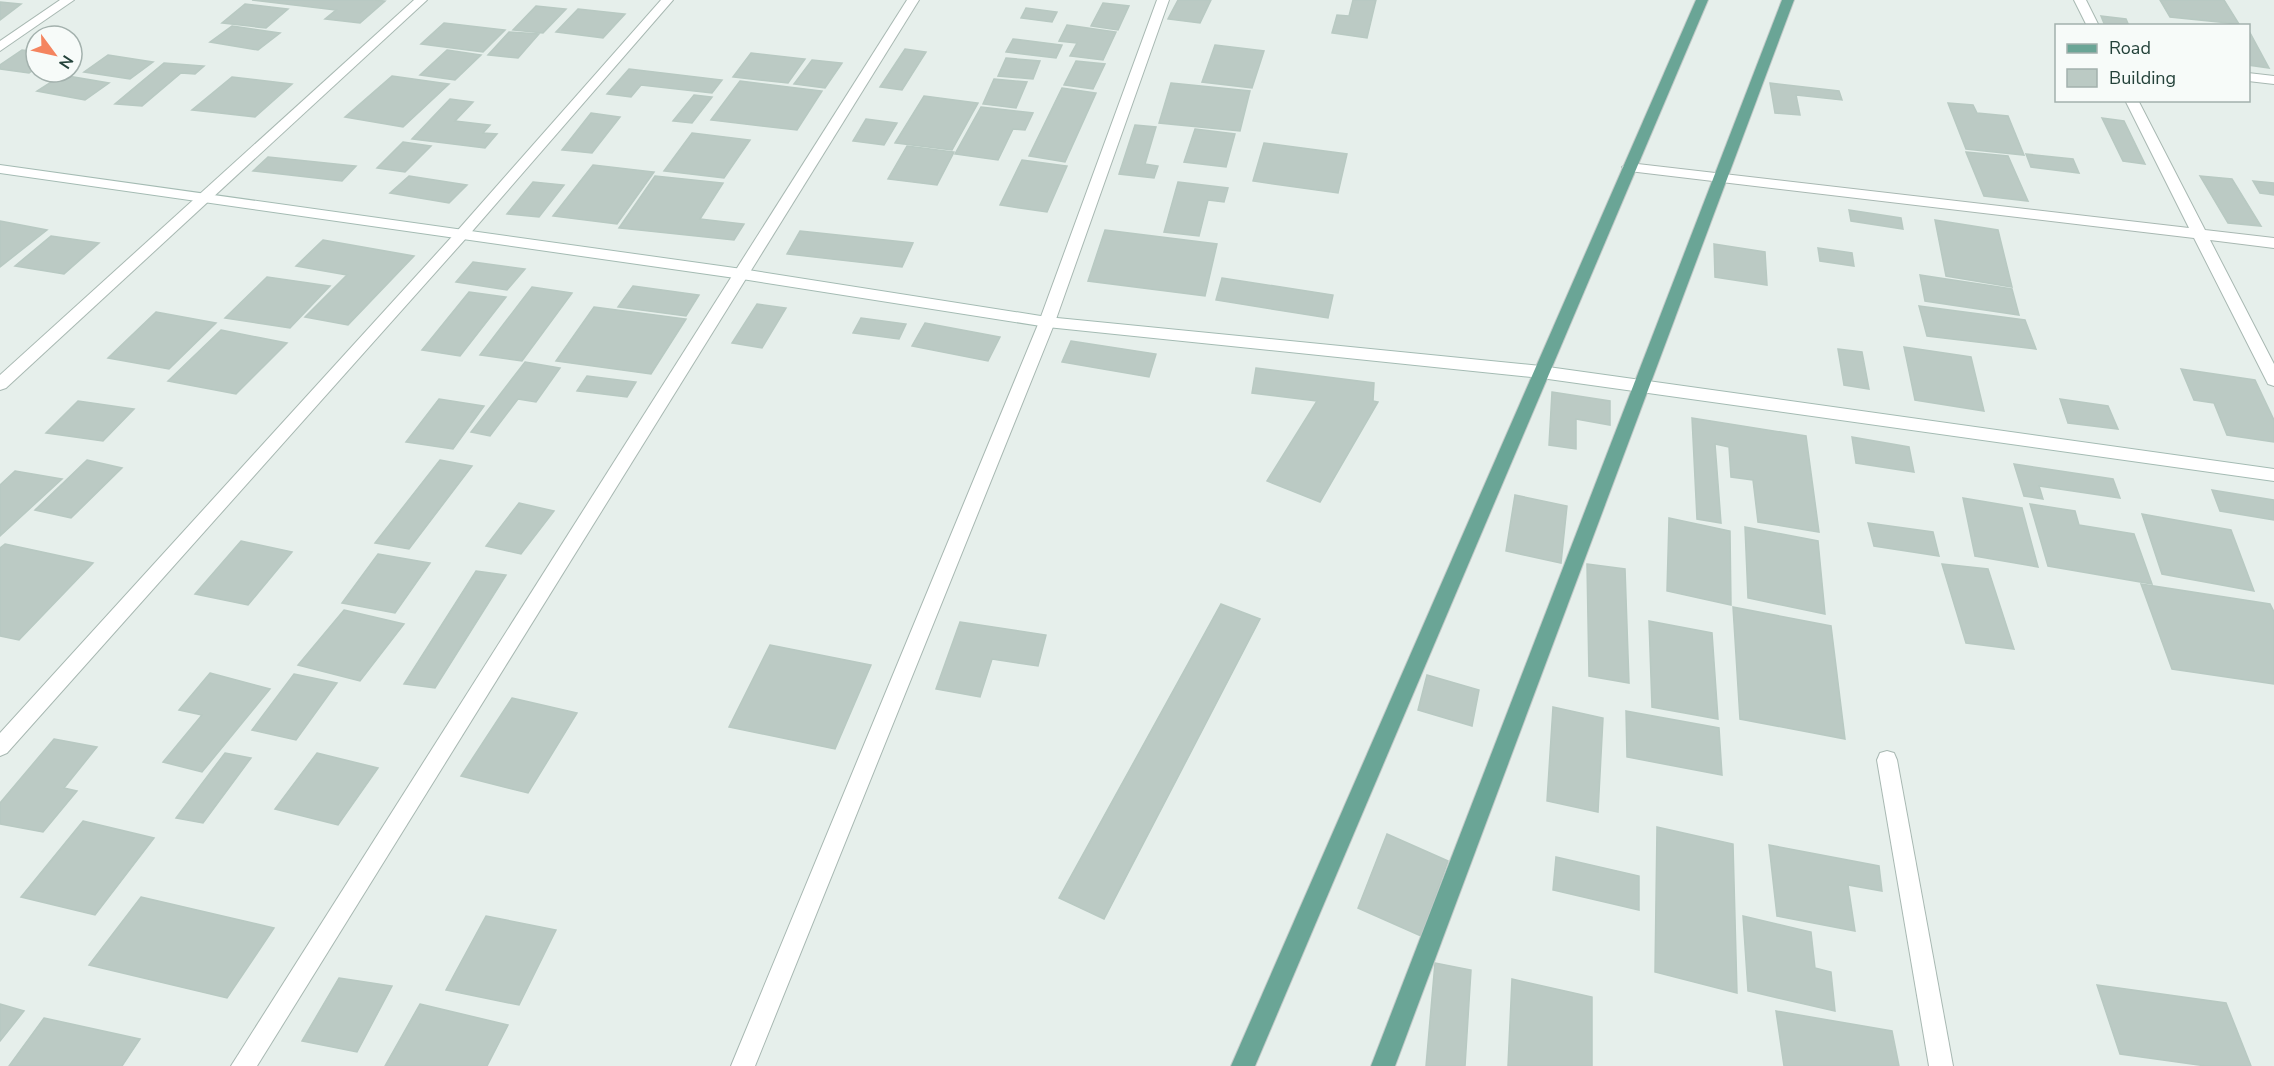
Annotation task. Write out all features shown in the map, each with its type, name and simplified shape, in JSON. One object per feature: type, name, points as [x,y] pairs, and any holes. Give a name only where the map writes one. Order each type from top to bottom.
[{"type":"main road","points":[[1243,1066],[1702,0]]},
{"type":"main road","points":[[1383,1066],[1788,0]]},
{"type":"street","points":[[0,47],[68,0]]},
{"type":"street","points":[[0,384],[421,0]]},
{"type":"street","points":[[0,747],[463,233],[667,0]]},
{"type":"street","points":[[243,1066],[913,0]]},
{"type":"street","points":[[743,1066],[1047,322],[1163,0]]},
{"type":"street","points":[[2080,0],[2092,24]]},
{"type":"street","points":[[2250,77],[2274,80]]},
{"type":"street","points":[[2132,102],[2274,380]]},
{"type":"street","points":[[1629,167],[2274,243]]},
{"type":"street","points":[[0,169],[742,273],[1047,322],[1541,372],[2274,475]]},
{"type":"street","points":[[1887,760],[1941,1066]]},
{"type":"building","points":[[252,0],[385,1],[360,23],[325,19],[336,10]]},
{"type":"building","points":[[1178,0],[1211,0],[1200,23],[1168,19]]},
{"type":"building","points":[[1353,0],[1376,0],[1367,38],[1332,33],[1337,15],[1349,16]]},
{"type":"building","points":[[2160,0],[2224,0],[2239,24],[2170,17]]},
{"type":"building","points":[[0,2],[21,4],[0,20]]},
{"type":"building","points":[[1103,3],[1129,6],[1118,30],[1091,26]]},
{"type":"building","points":[[245,4],[288,9],[266,28],[222,23]]},
{"type":"building","points":[[536,6],[566,9],[543,33],[513,30]]},
{"type":"building","points":[[1026,8],[1057,12],[1052,22],[1021,18]]},
{"type":"building","points":[[578,9],[625,14],[603,38],[556,32]]},
{"type":"building","points":[[2101,16],[2126,19],[2128,24],[2104,24]]},
{"type":"building","points":[[444,23],[505,30],[483,52],[421,44]]},
{"type":"building","points":[[1067,25],[1116,32],[1103,60],[1070,56],[1077,43],[1059,41]]},
{"type":"building","points":[[232,26],[280,33],[258,50],[210,42]]},
{"type":"building","points":[[509,32],[539,34],[518,58],[488,55]]},
{"type":"building","points":[[2250,33],[2269,68],[2250,65]]},
{"type":"building","points":[[1013,39],[1062,45],[1056,58],[1006,52]]},
{"type":"building","points":[[1215,45],[1264,51],[1252,88],[1202,82]]},
{"type":"building","points":[[905,49],[926,52],[902,90],[880,87]]},
{"type":"building","points":[[24,50],[24,72],[0,69],[0,65]]},
{"type":"building","points":[[447,50],[481,55],[455,80],[420,75]]},
{"type":"building","points":[[751,53],[805,59],[788,83],[733,77]]},
{"type":"building","points":[[108,55],[153,62],[130,79],[84,72]]},
{"type":"building","points":[[1006,58],[1040,61],[1033,79],[998,76]]},
{"type":"building","points":[[812,60],[842,63],[825,88],[794,84]]},
{"type":"building","points":[[1076,61],[1105,64],[1093,89],[1064,85]]},
{"type":"building","points":[[164,63],[204,66],[195,74],[181,73],[142,106],[115,104]]},
{"type":"building","points":[[629,69],[722,80],[712,93],[641,85],[631,97],[607,94]]},
{"type":"building","points":[[392,76],[449,84],[403,127],[345,117]]},
{"type":"building","points":[[232,77],[292,84],[255,117],[192,110]]},
{"type":"building","points":[[84,79],[109,83],[85,100],[37,91],[48,84],[84,84]]},
{"type":"building","points":[[994,79],[1027,82],[1016,108],[983,104]]},
{"type":"building","points":[[740,81],[822,91],[797,130],[711,120]]},
{"type":"building","points":[[1171,83],[1250,91],[1240,131],[1159,123]]},
{"type":"building","points":[[1770,83],[1839,91],[1842,100],[1796,95],[1800,115],[1775,113]]},
{"type":"building","points":[[1062,88],[1096,93],[1065,162],[1029,156]]},
{"type":"building","points":[[694,95],[712,97],[692,123],[673,121]]},
{"type":"building","points":[[924,96],[978,103],[952,150],[895,143]]},
{"type":"building","points":[[450,99],[473,102],[455,121],[490,125],[483,133],[497,134],[485,148],[412,139]]},
{"type":"building","points":[[1948,103],[1973,105],[1977,113],[2008,116],[2024,155],[1966,149]]},
{"type":"building","points":[[981,107],[1033,113],[1025,130],[1013,129],[998,160],[955,154]]},
{"type":"building","points":[[591,113],[620,117],[592,153],[562,150]]},
{"type":"building","points":[[2102,118],[2124,121],[2145,164],[2123,161]]},
{"type":"building","points":[[866,119],[897,123],[884,145],[853,141]]},
{"type":"building","points":[[1135,125],[1156,127],[1145,164],[1158,166],[1154,178],[1119,174]]},
{"type":"building","points":[[1195,129],[1235,134],[1226,167],[1184,162]]},
{"type":"building","points":[[692,133],[750,140],[724,178],[664,171]]},
{"type":"building","points":[[403,142],[431,146],[405,172],[377,168]]},
{"type":"building","points":[[1264,143],[1347,154],[1338,193],[1253,181]]},
{"type":"building","points":[[907,146],[954,152],[937,185],[888,179]]},
{"type":"building","points":[[1966,152],[2008,156],[2028,201],[1984,196]]},
{"type":"building","points":[[2026,154],[2073,159],[2079,173],[2031,167]]},
{"type":"building","points":[[268,157],[356,166],[342,181],[253,171]]},
{"type":"building","points":[[1022,160],[1067,166],[1047,212],[1000,205]]},
{"type":"building","points":[[593,165],[654,172],[617,224],[553,216]]},
{"type":"building","points":[[409,176],[467,185],[449,203],[390,193]]},
{"type":"building","points":[[655,176],[723,183],[700,219],[744,224],[734,240],[619,228]]},
{"type":"building","points":[[2200,176],[2232,179],[2261,226],[2228,223]]},
{"type":"building","points":[[2253,181],[2274,183],[2274,195],[2260,193]]},
{"type":"building","points":[[533,182],[564,185],[539,217],[507,214]]},
{"type":"building","points":[[1178,182],[1228,188],[1224,202],[1208,200],[1199,236],[1164,232]]},
{"type":"building","points":[[1849,210],[1901,218],[1903,229],[1851,221]]},
{"type":"building","points":[[1935,220],[1998,230],[2012,287],[1946,276]]},
{"type":"building","points":[[0,221],[47,230],[0,267]]},
{"type":"building","points":[[1105,230],[1217,244],[1205,296],[1088,281]]},
{"type":"building","points":[[800,231],[913,243],[902,267],[787,254]]},
{"type":"building","points":[[51,236],[99,243],[64,274],[15,266]]},
{"type":"building","points":[[323,240],[414,256],[348,325],[305,317],[347,275],[296,266]]},
{"type":"building","points":[[1714,244],[1765,252],[1767,285],[1715,277]]},
{"type":"building","points":[[1818,248],[1852,253],[1854,266],[1820,261]]},
{"type":"building","points":[[473,262],[525,269],[507,290],[456,282]]},
{"type":"building","points":[[1920,275],[2012,289],[2019,315],[1925,301]]},
{"type":"building","points":[[267,277],[330,286],[290,328],[225,318]]},
{"type":"building","points":[[1222,278],[1333,295],[1328,318],[1216,300]]},
{"type":"building","points":[[633,286],[699,295],[686,316],[618,307]]},
{"type":"building","points":[[532,287],[572,293],[522,361],[480,355]]},
{"type":"building","points":[[469,292],[506,297],[460,356],[422,350]]},
{"type":"building","points":[[757,304],[786,308],[762,348],[732,343]]},
{"type":"building","points":[[1919,306],[2025,320],[2036,349],[1927,336]]},
{"type":"building","points":[[594,307],[686,319],[651,374],[556,361]]},
{"type":"building","points":[[156,312],[216,323],[169,369],[108,358]]},
{"type":"building","points":[[861,318],[906,324],[899,339],[853,333]]},
{"type":"building","points":[[925,323],[1000,337],[988,361],[912,346]]},
{"type":"building","points":[[221,330],[287,343],[236,394],[168,381]]},
{"type":"building","points":[[1071,341],[1156,354],[1149,377],[1062,362]]},
{"type":"building","points":[[1904,347],[1971,357],[1984,411],[1915,400]]},
{"type":"building","points":[[1838,349],[1862,352],[1869,389],[1844,385]]},
{"type":"building","points":[[525,362],[560,368],[536,402],[518,399],[490,436],[471,432]]},
{"type":"building","points":[[1256,368],[1374,383],[1373,401],[1378,402],[1320,502],[1267,481],[1317,401],[1252,393]]},
{"type":"building","points":[[2181,369],[2255,380],[2274,420],[2274,442],[2227,435],[2214,403],[2194,400]]},
{"type":"building","points":[[587,376],[636,382],[627,397],[577,391]]},
{"type":"building","points":[[1552,392],[1610,401],[1610,425],[1576,419],[1576,449],[1549,445]]},
{"type":"building","points":[[439,399],[484,406],[453,449],[406,442]]},
{"type":"building","points":[[2060,399],[2108,406],[2118,429],[2068,423]]},
{"type":"building","points":[[78,401],[134,409],[103,441],[46,433]]},
{"type":"building","points":[[1692,418],[1806,436],[1819,532],[1758,522],[1753,480],[1731,477],[1729,447],[1715,444],[1721,523],[1697,519]]},
{"type":"building","points":[[1852,437],[1909,447],[1914,472],[1856,463]]},
{"type":"building","points":[[87,460],[122,468],[71,518],[35,510]]},
{"type":"building","points":[[440,460],[472,466],[409,549],[375,543]]},
{"type":"building","points":[[2014,464],[2113,479],[2120,498],[2039,486],[2043,499],[2024,496]]},
{"type":"building","points":[[15,471],[62,479],[0,536],[0,485]]},
{"type":"building","points":[[2212,490],[2274,500],[2274,520],[2220,511]]},
{"type":"building","points":[[1515,495],[1567,506],[1561,563],[1506,551]]},
{"type":"building","points":[[1963,498],[2022,508],[2038,567],[1975,556]]},
{"type":"building","points":[[519,503],[554,511],[521,554],[486,546]]},
{"type":"building","points":[[2030,504],[2075,511],[2079,525],[2134,534],[2152,584],[2048,566]]},
{"type":"building","points":[[2142,514],[2231,530],[2254,591],[2162,574]]},
{"type":"building","points":[[1669,518],[1730,531],[1731,605],[1667,591]]},
{"type":"building","points":[[1868,523],[1933,532],[1939,556],[1874,546]]},
{"type":"building","points":[[1745,527],[1818,541],[1825,614],[1748,598]]},
{"type":"building","points":[[241,541],[292,552],[248,605],[195,594]]},
{"type":"building","points":[[5,544],[93,563],[19,640],[0,636],[0,548]]},
{"type":"building","points":[[378,554],[430,563],[395,613],[342,603]]},
{"type":"building","points":[[1587,564],[1625,569],[1629,683],[1589,676]]},
{"type":"building","points":[[1942,564],[1988,569],[2014,649],[1966,643]]},
{"type":"building","points":[[476,571],[506,575],[435,688],[404,684]]},
{"type":"building","points":[[2141,584],[2270,604],[2274,612],[2274,684],[2172,669]]},
{"type":"building","points":[[1221,604],[1260,619],[1104,919],[1059,898]]},
{"type":"building","points":[[1733,607],[1831,626],[1845,739],[1740,719]]},
{"type":"building","points":[[344,610],[404,624],[360,681],[298,665]]},
{"type":"building","points":[[1649,621],[1712,633],[1718,719],[1652,707]]},
{"type":"building","points":[[960,622],[1046,635],[1038,666],[992,659],[980,697],[936,689]]},
{"type":"building","points":[[770,645],[871,665],[835,749],[729,727]]},
{"type":"building","points":[[210,673],[270,689],[202,772],[163,762],[202,715],[179,710]]},
{"type":"building","points":[[294,674],[337,683],[296,740],[252,730]]},
{"type":"building","points":[[1427,675],[1479,690],[1472,726],[1418,710]]},
{"type":"building","points":[[512,698],[577,713],[528,793],[461,776]]},
{"type":"building","points":[[1553,707],[1603,718],[1598,812],[1547,801]]},
{"type":"building","points":[[1626,711],[1719,728],[1722,775],[1627,757]]},
{"type":"building","points":[[54,739],[97,747],[64,788],[77,791],[43,832],[0,824],[0,803]]},
{"type":"building","points":[[225,753],[251,758],[203,823],[176,818]]},
{"type":"building","points":[[317,753],[378,768],[338,825],[275,809]]},
{"type":"building","points":[[83,821],[154,838],[95,915],[21,897]]},
{"type":"building","points":[[1657,827],[1733,844],[1737,993],[1655,972]]},
{"type":"building","points":[[1387,834],[1448,861],[1421,936],[1358,908]]},
{"type":"building","points":[[1769,845],[1879,866],[1882,891],[1848,885],[1855,931],[1777,916]]},
{"type":"building","points":[[1556,857],[1639,876],[1639,910],[1553,890]]},
{"type":"building","points":[[141,897],[274,928],[227,998],[89,965]]},
{"type":"building","points":[[486,916],[556,930],[519,1005],[446,990]]},
{"type":"building","points":[[1743,916],[1811,932],[1815,968],[1831,972],[1835,1011],[1748,991]]},
{"type":"building","points":[[1435,963],[1471,970],[1465,1066],[1426,1066]]},
{"type":"building","points":[[339,978],[392,986],[357,1052],[302,1041]]},
{"type":"building","points":[[1512,979],[1592,997],[1592,1066],[1508,1066]]},
{"type":"building","points":[[2097,985],[2226,1003],[2251,1066],[2206,1066],[2120,1054]]},
{"type":"building","points":[[0,1004],[24,1011],[0,1041]]},
{"type":"building","points":[[420,1004],[508,1025],[487,1066],[385,1066]]},
{"type":"building","points":[[1776,1011],[1892,1031],[1899,1066],[1784,1066]]},
{"type":"building","points":[[44,1018],[140,1039],[122,1066],[9,1066]]}]
